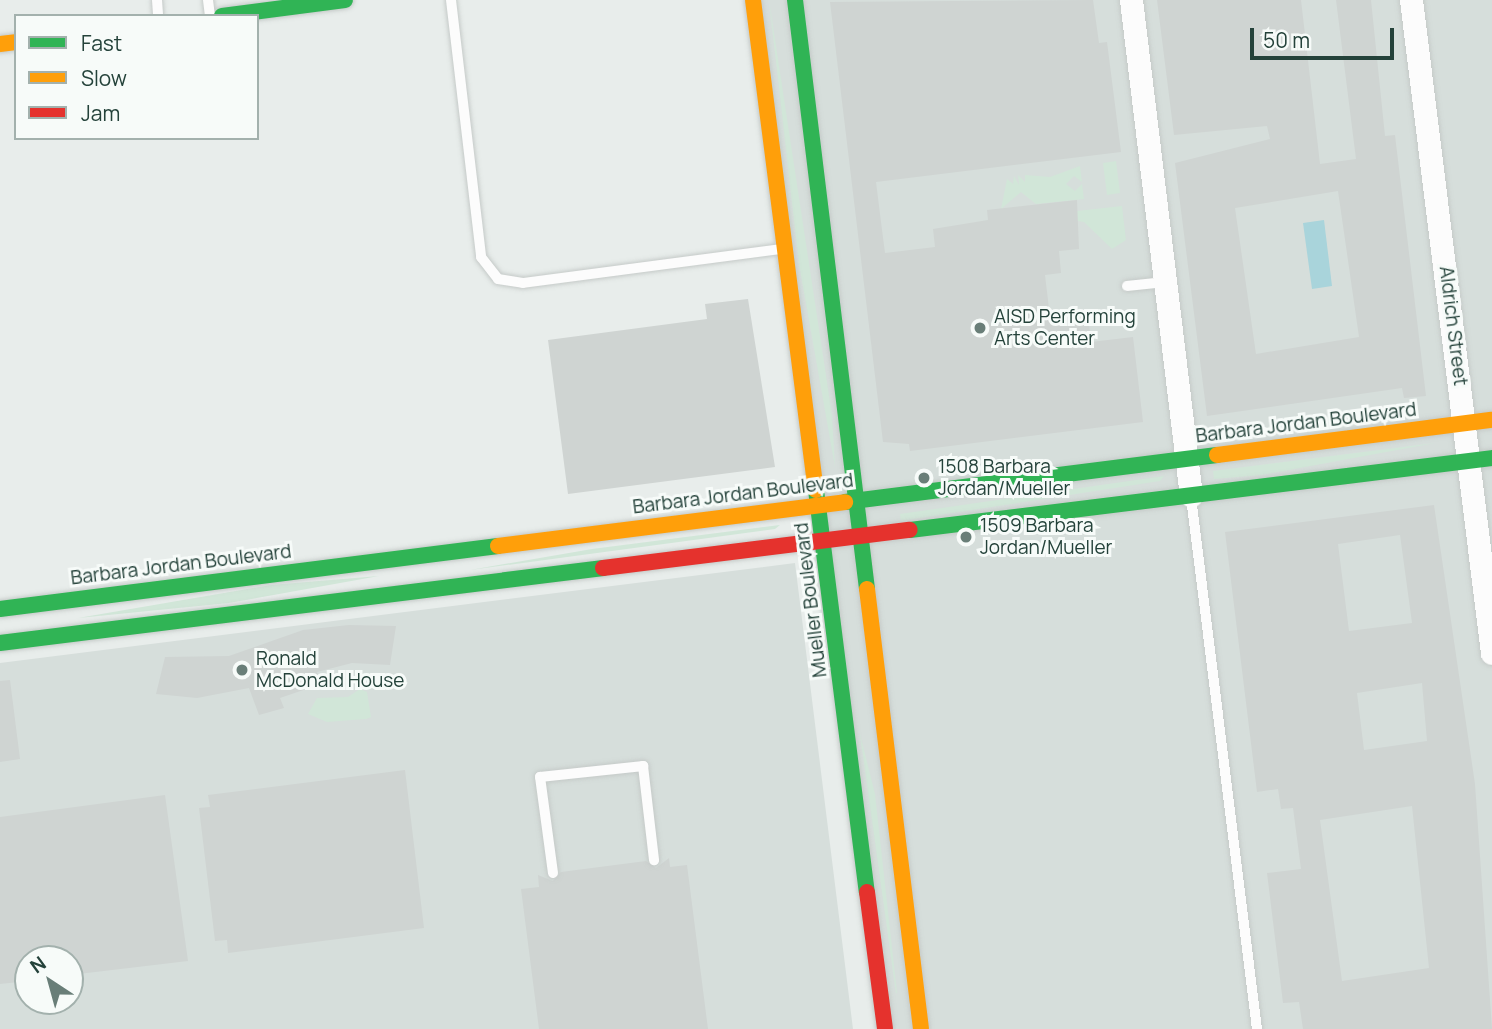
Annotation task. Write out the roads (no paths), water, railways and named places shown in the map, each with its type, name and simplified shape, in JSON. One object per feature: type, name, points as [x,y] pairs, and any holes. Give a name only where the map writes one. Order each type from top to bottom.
[{"type":"street","points":[[226,14],[244,6],[345,0]]},
{"type":"street","name":"Mueller Boulevard","points":[[753,0],[788,248],[884,1029]]},
{"type":"street","points":[[794,0],[858,500],[921,1029]]},
{"type":"street","points":[[1131,0],[1191,495]]},
{"type":"street","name":"Aldrich Street","points":[[1411,0],[1492,653]]},
{"type":"street","name":"Barbara Jordan Boulevard","points":[[0,609],[1492,420]]},
{"type":"street","points":[[0,643],[1492,458]]},
{"type":"lane","points":[[451,0],[481,257],[498,279],[523,283],[788,248]]},
{"type":"lane","points":[[1127,286],[1165,282]]},
{"type":"lane","points":[[1191,495],[1257,1029]]},
{"type":"lane","points":[[553,873],[540,777],[643,766],[654,860]]},
{"type":"water","points":[[1324,220],[1332,286],[1312,289],[1303,223]]},
{"type":"place","name":"AISD Performing Arts Center","points":[[980,328]]},
{"type":"place","name":"1508 Barbara Jordan/Mueller","points":[[924,478]]},
{"type":"place","name":"1509 Barbara Jordan/Mueller","points":[[966,537]]},
{"type":"place","name":"Ronald McDonald House","points":[[242,670]]}]
